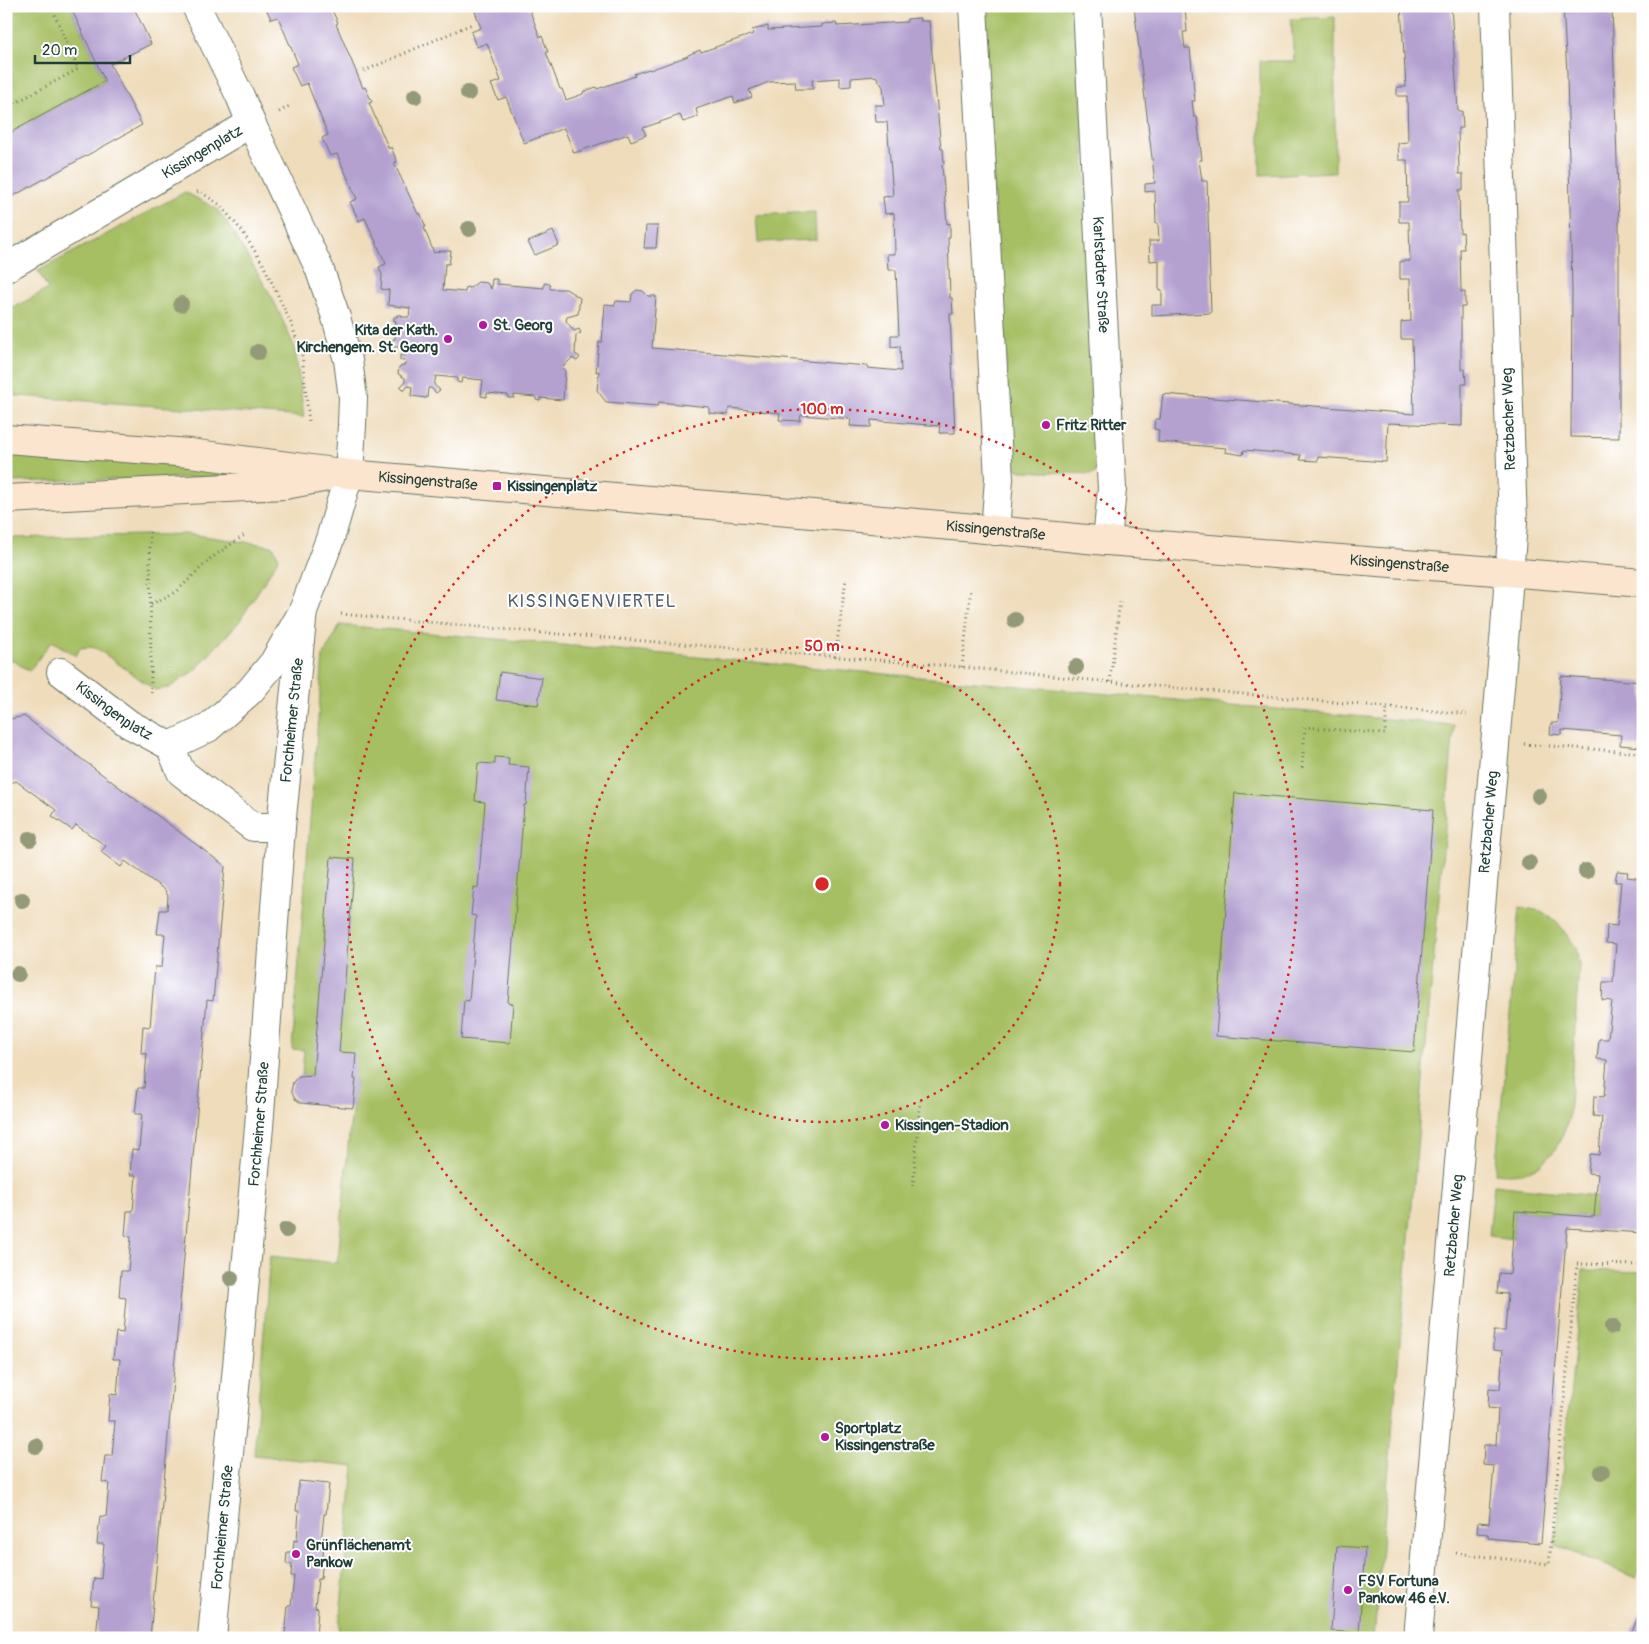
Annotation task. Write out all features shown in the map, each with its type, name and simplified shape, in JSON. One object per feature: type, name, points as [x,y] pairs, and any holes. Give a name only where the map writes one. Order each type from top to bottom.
[{"type":"street","points":[[196,6],[240,96],[251,123]]},
{"type":"street","points":[[973,6],[999,479],[995,531]]},
{"type":"street","name":"Karlstadter Straße","points":[[1086,6],[1112,489],[1107,542]]},
{"type":"street","name":"Retzbacher Weg","points":[[1418,1638],[1512,523],[1495,6]]},
{"type":"street","name":"Kissingenplatz","points":[[6,268],[251,123],[319,268],[336,314],[348,360],[353,398],[349,474],[330,539],[303,611],[274,662],[250,691],[208,728],[170,746]]},
{"type":"street","name":"Kissingenstraße","points":[[6,439],[190,453],[349,474],[1107,542],[1643,583]]},
{"type":"street","name":"Kissingenstraße","points":[[6,499],[285,485],[349,474]]},
{"type":"street","name":"Forchheimer Straße","points":[[212,1638],[259,1126],[281,827],[303,611]]},
{"type":"street","name":"Kissingenplatz","points":[[61,672],[129,724],[170,746],[181,772],[254,827],[281,827]]},
{"type":"path","points":[[6,108],[78,69],[51,6]]},
{"type":"path","points":[[364,71],[472,24]]},
{"type":"path","points":[[278,112],[291,106]]},
{"type":"path","points":[[190,195],[198,191],[219,204],[242,231],[262,264],[291,323],[302,355],[309,422]]},
{"type":"path","points":[[150,532],[152,604],[151,693]]},
{"type":"path","points":[[152,604],[176,592],[210,560],[246,534]]},
{"type":"path","points":[[834,657],[846,579]]},
{"type":"path","points":[[962,667],[970,588]]},
{"type":"path","points":[[1110,682],[1120,601]]},
{"type":"path","points":[[341,614],[962,667],[1468,714]]},
{"type":"path","points":[[1302,768],[1305,727],[1385,734],[1387,707]]},
{"type":"path","points":[[1524,744],[1643,753]]},
{"type":"path","points":[[913,1186],[920,1100]]},
{"type":"path","points":[[1450,1552],[1549,1564],[1578,1264],[1643,1265]]},
{"type":"green space","points":[[6,6],[70,6],[105,81],[6,135]]},
{"type":"green space","points":[[980,6],[1077,6],[1099,466],[1097,472],[1092,474],[1022,471],[1017,469],[1013,463]]},
{"type":"green space","points":[[1335,17],[1335,172],[1260,175],[1260,61],[1294,61],[1291,19]]},
{"type":"green space","points":[[185,192],[217,209],[273,299],[295,348],[304,417],[6,395],[6,312],[48,289],[38,271]]},
{"type":"green space","points":[[815,212],[816,240],[758,242],[756,215]]},
{"type":"green space","points":[[6,452],[269,471],[269,476],[6,482]]},
{"type":"green space","points":[[189,534],[273,546],[279,558],[239,622],[195,670],[169,688],[155,690],[92,647],[80,648],[76,656],[52,641],[29,671],[6,656],[6,538]]},
{"type":"green space","name":"Kissingen-Stadion","points":[[340,625],[1454,725],[1374,1638],[338,1638],[354,1466],[254,1455],[270,1256],[337,1263],[339,1250],[356,1079],[313,1075],[302,1076],[304,1050],[292,1049],[323,656]]},
{"type":"green space","points":[[1520,907],[1541,911],[1555,920],[1576,947],[1579,964],[1569,1118],[1558,1144],[1544,1162],[1534,1169],[1510,1174],[1495,1173]]},
{"type":"green space","points":[[1494,1185],[1596,1196],[1594,1217],[1515,1211],[1513,1239],[1489,1236]]},
{"type":"green space","points":[[1583,1270],[1643,1272],[1643,1563],[1636,1578],[1555,1545]]},
{"type":"building","points":[[70,6],[133,6],[151,44],[110,64],[142,125],[6,200],[6,135],[105,81]]},
{"type":"building","points":[[265,6],[328,6],[332,10],[363,88],[365,87],[372,102],[369,103],[389,149],[391,147],[397,162],[394,163],[426,227],[424,228],[434,253],[451,251],[449,264],[445,264],[443,290],[465,292],[466,287],[470,288],[478,282],[487,283],[491,289],[492,279],[497,279],[497,284],[544,288],[544,283],[550,284],[550,289],[566,289],[580,298],[578,314],[567,317],[566,321],[574,331],[579,329],[581,333],[576,335],[575,354],[580,357],[577,361],[572,358],[562,368],[565,371],[563,400],[540,398],[540,401],[536,400],[536,397],[514,395],[514,398],[508,398],[508,395],[487,393],[487,397],[481,396],[483,380],[462,378],[461,383],[457,382],[457,378],[436,376],[434,385],[440,390],[436,393],[431,388],[428,388],[427,398],[411,396],[412,387],[408,386],[404,391],[400,387],[405,382],[405,378],[398,374],[399,367],[406,364],[406,360],[400,360],[400,355],[406,355],[407,344],[399,344],[399,347],[394,347],[392,343],[393,339],[395,339],[396,321],[394,321],[394,317],[402,315],[402,317],[409,317],[410,308],[388,305],[389,290],[381,289],[382,275],[379,267],[386,264],[365,218],[359,221],[350,202],[357,199],[337,154],[330,156],[322,138],[328,135],[307,83],[300,86],[291,67],[298,64],[278,17],[271,19]]},
{"type":"building","points":[[473,6],[528,6],[540,37],[542,36],[548,52],[546,52],[566,100],[596,87],[597,89],[635,76],[634,74],[650,70],[700,50],[701,52],[753,34],[752,30],[768,26],[768,30],[822,27],[822,24],[836,23],[837,26],[907,22],[907,19],[920,18],[920,21],[929,21],[941,149],[943,149],[944,164],[942,165],[947,224],[950,223],[950,237],[948,238],[950,298],[952,298],[953,314],[950,314],[955,433],[939,433],[940,426],[871,420],[871,427],[850,426],[851,419],[801,415],[800,421],[779,420],[780,413],[729,408],[728,415],[709,413],[709,407],[659,402],[658,406],[606,402],[597,390],[599,371],[596,372],[599,342],[602,342],[605,304],[615,305],[616,301],[631,302],[632,294],[637,290],[643,291],[648,296],[656,296],[652,348],[867,366],[867,368],[901,371],[900,346],[891,347],[891,335],[899,335],[896,270],[888,270],[887,254],[895,254],[894,213],[885,214],[883,197],[893,196],[887,122],[876,122],[875,105],[885,105],[883,87],[876,76],[851,78],[851,86],[840,87],[840,78],[812,80],[813,89],[796,89],[795,81],[769,82],[749,90],[752,97],[735,103],[733,96],[696,109],[698,117],[683,122],[680,115],[643,128],[646,135],[631,141],[628,134],[574,153],[564,128],[524,143],[506,97],[498,100],[491,84],[501,81],[487,43],[476,47],[471,32],[481,28]]},
{"type":"building","points":[[1134,6],[1185,6],[1187,32],[1183,32],[1185,48],[1190,48],[1195,101],[1192,101],[1194,117],[1197,117],[1202,160],[1199,160],[1202,181],[1207,181],[1211,313],[1152,316],[1152,305],[1162,305],[1162,290],[1159,289],[1159,260],[1150,261],[1149,241],[1159,241],[1158,223],[1156,223],[1155,191],[1145,192],[1145,184],[1155,183]]},
{"type":"building","points":[[1401,6],[1451,6],[1458,111],[1462,111],[1463,128],[1458,128],[1459,174],[1463,174],[1463,190],[1459,190],[1460,233],[1463,232],[1464,249],[1460,249],[1461,292],[1465,292],[1465,307],[1461,307],[1461,369],[1465,369],[1466,384],[1462,384],[1462,426],[1388,423],[1386,462],[1318,457],[1318,461],[1300,460],[1301,455],[1244,450],[1243,455],[1225,452],[1226,448],[1158,442],[1159,430],[1154,429],[1155,419],[1160,419],[1163,394],[1414,414],[1412,339],[1401,339],[1401,322],[1411,321],[1410,279],[1400,279],[1400,261],[1410,261],[1409,222],[1399,222],[1399,202],[1408,202],[1407,160],[1399,160],[1398,143],[1408,142],[1407,96],[1397,96],[1397,87],[1406,87]]},
{"type":"building","points":[[1563,6],[1612,6],[1619,222],[1619,438],[1571,437],[1572,292],[1567,73]]},
{"type":"building","points":[[646,226],[658,226],[656,248],[644,248]]},
{"type":"building","points":[[553,231],[559,245],[535,255],[528,242]]},
{"type":"building","points":[[500,672],[542,678],[538,705],[496,700]]},
{"type":"building","points":[[1561,676],[1643,682],[1643,737],[1641,736],[1640,747],[1620,745],[1621,735],[1562,730],[1562,735],[1550,734],[1551,723],[1558,723]]},
{"type":"building","points":[[24,716],[225,866],[213,1001],[207,1000],[150,1638],[96,1638],[99,1606],[91,1605],[94,1578],[101,1579],[104,1544],[97,1544],[100,1516],[106,1517],[109,1483],[102,1482],[105,1456],[112,1456],[115,1421],[108,1421],[110,1394],[117,1395],[120,1359],[113,1359],[116,1332],[123,1333],[126,1298],[119,1297],[121,1271],[128,1271],[131,1237],[125,1236],[127,1211],[133,1211],[136,1175],[130,1175],[132,1149],[139,1150],[142,1114],[135,1114],[138,1088],[144,1088],[147,1054],[141,1053],[143,1026],[150,1027],[155,967],[162,967],[165,934],[157,934],[160,910],[167,910],[168,896],[165,890],[125,861],[121,867],[101,852],[106,846],[76,825],[72,830],[52,816],[56,810],[16,781],[6,785],[6,720]]},
{"type":"building","points":[[495,757],[509,758],[508,765],[529,767],[526,805],[524,805],[508,1003],[513,1004],[510,1043],[461,1039],[464,1000],[469,1001],[476,916],[471,915],[474,887],[478,888],[485,802],[475,801],[478,763],[495,764]]},
{"type":"building","points":[[1235,793],[1433,810],[1414,1052],[1216,1036]]},
{"type":"building","points":[[331,857],[355,859],[339,1052],[356,1053],[353,1108],[301,1103],[295,1099],[291,1091],[293,1082],[299,1076],[313,1075]]},
{"type":"building","points":[[1617,871],[1628,872],[1627,877],[1643,879],[1643,1233],[1567,1228],[1541,1543],[1488,1538],[1488,1534],[1477,1533],[1478,1522],[1489,1523],[1494,1466],[1483,1465],[1484,1445],[1496,1445],[1498,1409],[1488,1408],[1489,1388],[1500,1389],[1503,1351],[1493,1350],[1493,1340],[1494,1331],[1505,1331],[1508,1294],[1497,1293],[1499,1273],[1510,1274],[1515,1211],[1594,1217],[1598,1174],[1588,1173],[1590,1154],[1599,1155],[1602,1117],[1593,1116],[1594,1096],[1604,1097],[1607,1060],[1597,1059],[1599,1039],[1608,1039],[1612,1001],[1602,1000],[1603,982],[1613,982],[1616,944],[1606,943],[1607,925],[1617,926],[1621,882],[1615,882]]},
{"type":"building","points":[[299,1481],[329,1484],[321,1543],[324,1544],[321,1579],[318,1579],[315,1607],[318,1608],[316,1638],[285,1635],[288,1606],[291,1606],[294,1576],[291,1576],[292,1564],[286,1564],[287,1552],[293,1552],[294,1540],[297,1541],[299,1511],[296,1511]]},
{"type":"building","name":"FSV Fortuna Pankow 46 e.V.","points":[[1337,1546],[1365,1548],[1359,1633],[1331,1631]]},
{"type":"building","points":[[1643,1606],[1643,1638],[1629,1638]]},
{"type":"place","name":"St. Georg","points":[[483,325]]},
{"type":"place","name":"Kita der Kath. Kirchengem. St. Georg","points":[[448,339]]},
{"type":"place","name":"Fritz Ritter","points":[[1046,425]]},
{"type":"place","name":"Kissingenplatz","points":[[497,486]]},
{"type":"place","name":"Kissingen-Stadion","points":[[885,1125]]},
{"type":"place","name":"Sportplatz Kissingenstraße","points":[[825,1437]]},
{"type":"place","name":"Grünflächenamt Pankow","points":[[296,1554]]},
{"type":"place","name":"FSV Fortuna Pankow 46 e.V.","points":[[1348,1590]]},
{"type":"district","name":"KISSINGENVIERTEL","points":[[592,601]]}]
